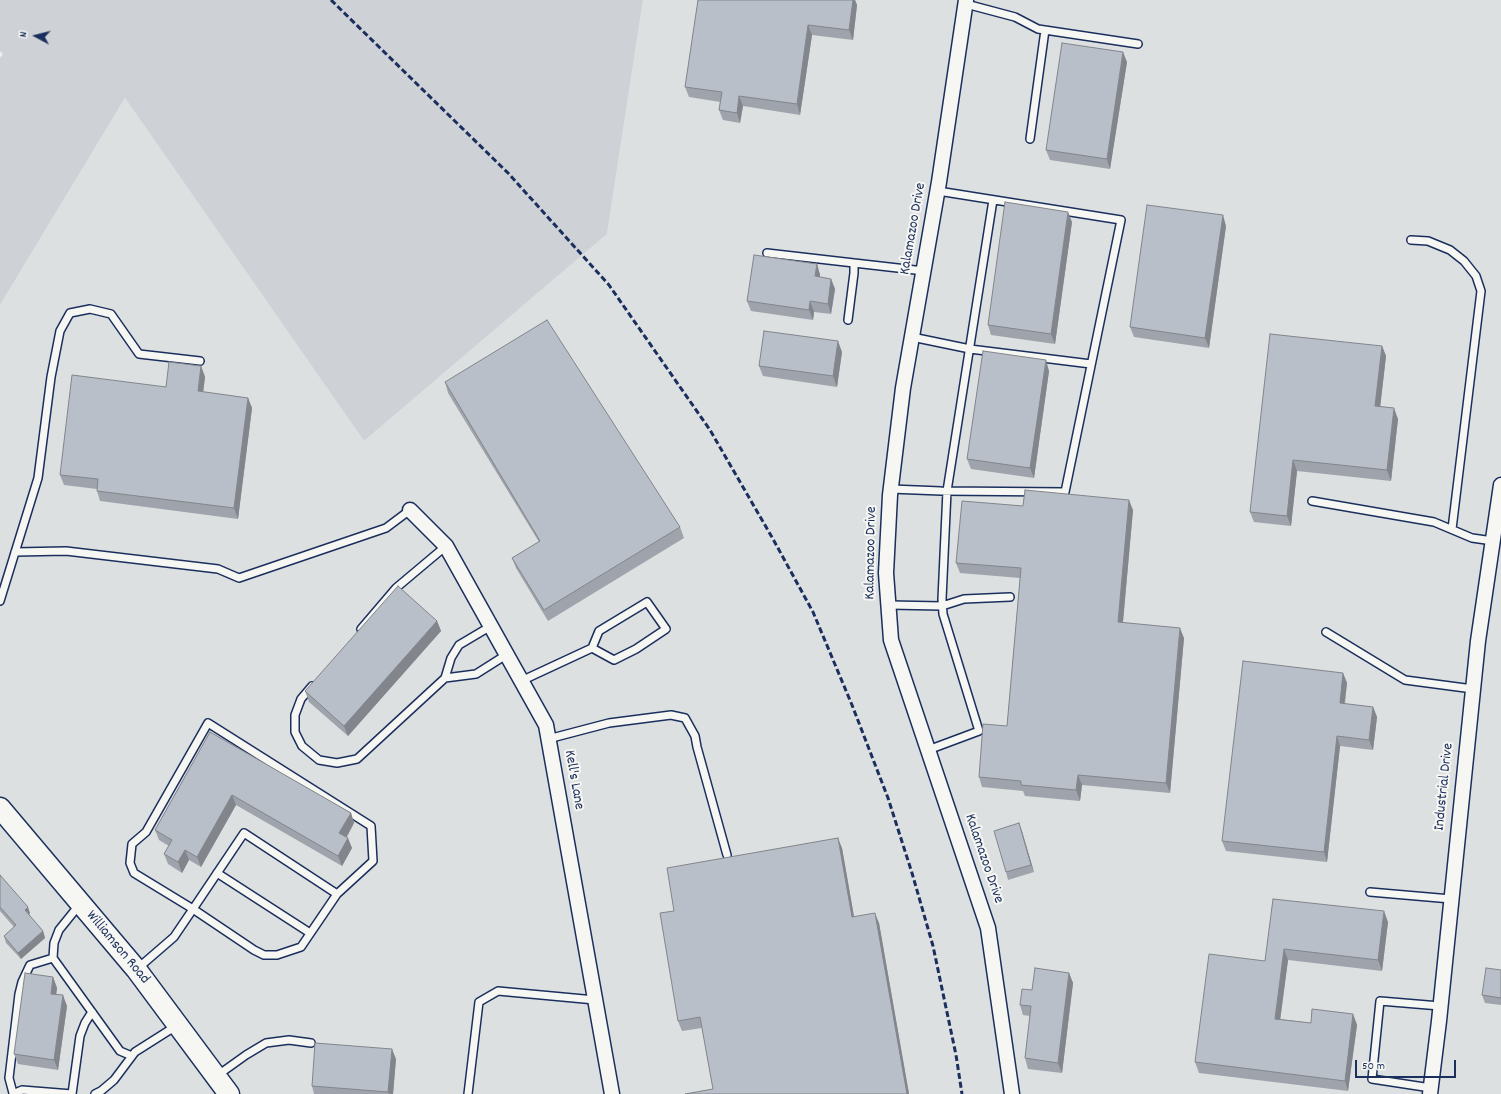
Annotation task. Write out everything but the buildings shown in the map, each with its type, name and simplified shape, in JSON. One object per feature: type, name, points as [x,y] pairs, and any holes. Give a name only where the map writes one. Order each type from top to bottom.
[{"type":"main road","name":"Williamson Road","points":[[0,808],[136,969],[229,1094]]},
{"type":"street","name":"Kalamazoo Drive","points":[[966,2],[938,191],[903,388],[891,489],[886,573],[891,640],[988,928],[1012,1094]]},
{"type":"street","name":"Industrial Drive","points":[[1430,1091],[1478,641],[1501,491]]},
{"type":"street","name":"Kell's Lane","points":[[410,510],[446,546],[546,726],[612,1094]]},
{"type":"lane","points":[[966,2],[1015,17],[1038,29],[1138,44]]},
{"type":"lane","points":[[1030,139],[1045,30]]},
{"type":"lane","points":[[891,489],[1065,492],[1121,220],[938,191]]},
{"type":"lane","points":[[928,750],[979,731],[942,614],[942,606],[947,491],[993,200]]},
{"type":"lane","points":[[1411,240],[1428,241],[1450,250],[1464,261],[1476,276],[1481,291],[1452,529]]},
{"type":"lane","points":[[767,252],[924,271]]},
{"type":"lane","points":[[848,320],[854,263]]},
{"type":"lane","points":[[0,601],[38,478],[51,377],[60,331],[70,313],[90,309],[111,314],[139,354],[200,361]]},
{"type":"lane","points":[[912,337],[970,349],[1091,364]]},
{"type":"lane","points":[[1312,501],[1434,522],[1472,538],[1493,541]]},
{"type":"lane","points":[[15,552],[66,551],[218,569],[239,578],[386,528],[410,510]]},
{"type":"lane","points":[[356,634],[396,588],[446,546]]},
{"type":"lane","points":[[889,605],[942,606],[964,599],[1010,597]]},
{"type":"lane","points":[[521,681],[592,648],[599,631],[647,602],[666,629],[636,649],[614,660],[592,648]]},
{"type":"lane","points":[[316,681],[301,699],[295,715],[295,732],[302,746],[319,760],[337,763],[357,759],[446,678],[451,658],[460,645],[490,626]]},
{"type":"lane","points":[[1326,632],[1405,680],[1473,689]]},
{"type":"lane","points":[[446,678],[476,674],[506,655]]},
{"type":"lane","points":[[548,739],[566,733],[616,722],[671,715],[685,718],[695,736],[728,855]]},
{"type":"lane","points":[[208,723],[371,826],[373,861],[337,894],[301,947],[277,955],[264,955],[134,873],[130,863],[132,844],[146,832],[208,723]]},
{"type":"lane","points":[[136,969],[174,937],[244,833],[337,894]]},
{"type":"lane","points":[[217,873],[310,933]]},
{"type":"lane","points":[[1370,892],[1451,899]]},
{"type":"lane","points":[[80,904],[60,930],[54,943],[53,958],[120,1051],[132,1056]]},
{"type":"lane","points":[[53,958],[30,965],[22,982],[19,994],[9,1078],[13,1094],[22,1090],[72,1094],[80,1036],[85,1023],[92,1012]]},
{"type":"lane","points":[[468,1094],[479,1002],[498,991],[595,1000]]},
{"type":"lane","points":[[1430,1091],[1372,1079],[1380,1001],[1440,1006]]},
{"type":"lane","points":[[95,1094],[114,1080],[135,1052],[178,1025]]},
{"type":"lane","points":[[216,1076],[266,1043],[289,1040],[311,1043]]},
{"type":"shaded area","points":[[0,0],[643,0],[607,234],[364,441],[125,98],[0,305],[0,58],[3,54],[0,51]]},
{"type":"shaded area","points":[[643,0],[1501,0],[1501,1094],[0,1094],[0,305],[125,98],[364,441],[607,234]]},
{"type":"railway","points":[[331,0],[508,173],[609,285],[710,430],[773,539],[813,612],[852,705],[888,798],[933,946],[956,1055],[962,1094]]}]
